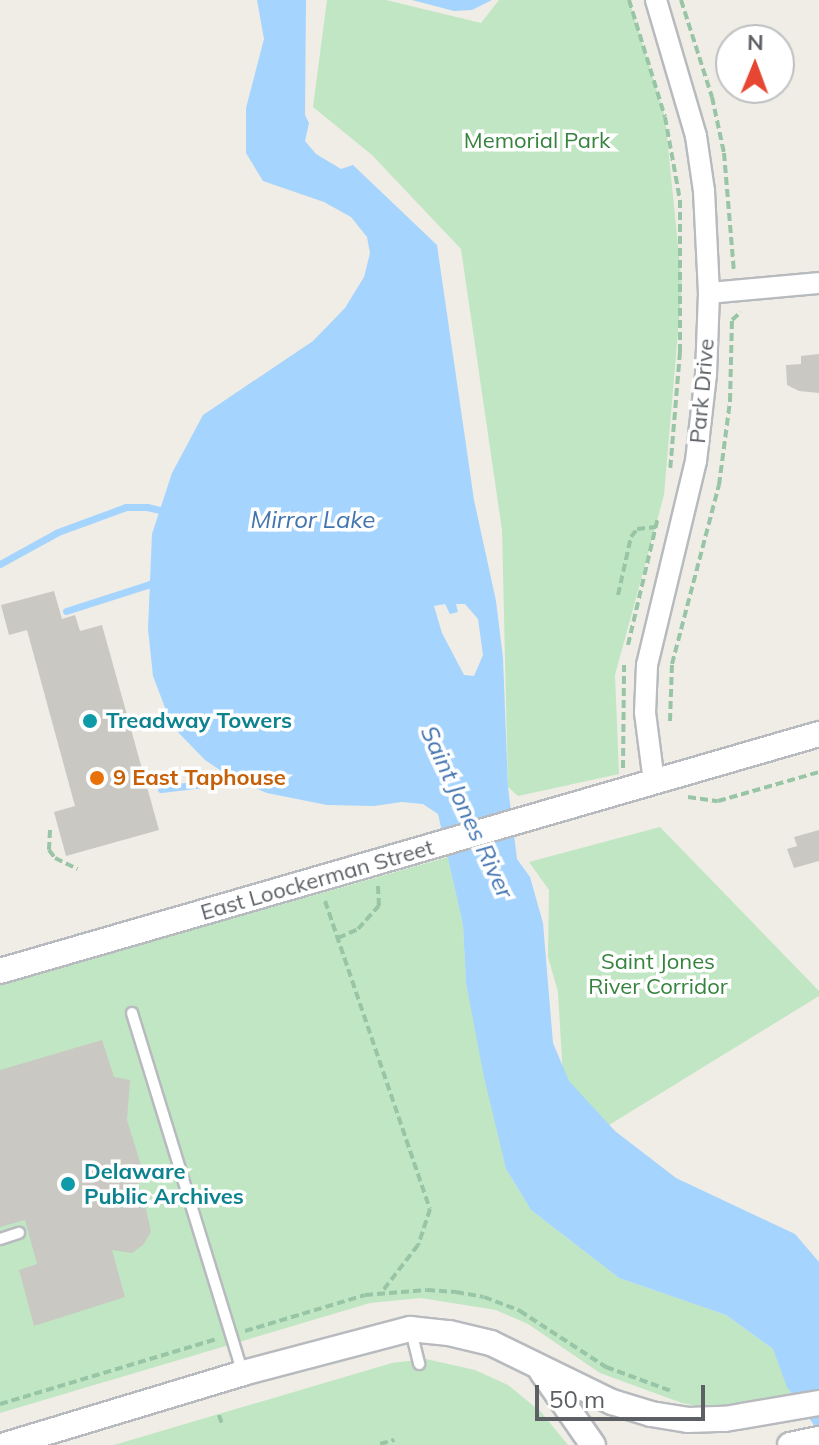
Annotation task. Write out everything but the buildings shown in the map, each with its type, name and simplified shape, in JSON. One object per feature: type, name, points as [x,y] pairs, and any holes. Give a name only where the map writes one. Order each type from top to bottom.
[{"type":"street","name":"Park Drive","points":[[654,782],[645,713],[647,665],[696,461],[706,375],[709,293],[706,219],[696,136],[656,0]]},
{"type":"street","points":[[709,293],[819,283]]},
{"type":"street","name":"East Loockerman Street","points":[[0,971],[819,734]]},
{"type":"street","points":[[5,1445],[243,1373],[410,1329],[449,1333],[491,1343],[612,1402],[651,1414],[688,1420],[725,1419],[819,1403]]},
{"type":"street","points":[[539,1368],[593,1445]]},
{"type":"lane","points":[[132,1013],[243,1373]]},
{"type":"lane","points":[[0,1239],[19,1233]]},
{"type":"lane","points":[[410,1329],[419,1364]]},
{"type":"path","points":[[629,0],[665,117],[680,200],[682,285],[678,406],[667,483]]},
{"type":"path","points":[[670,731],[672,664],[719,485],[730,401],[732,320],[743,311]]},
{"type":"path","points":[[627,649],[661,506]]},
{"type":"path","points":[[618,595],[631,537],[637,529],[656,527]]},
{"type":"path","points":[[619,774],[625,760],[621,696],[625,660]]},
{"type":"path","points":[[686,796],[718,801],[819,772]]},
{"type":"path","points":[[50,830],[49,850],[55,858],[78,869]]},
{"type":"path","points":[[338,938],[358,929],[379,906],[378,885]]},
{"type":"path","points":[[325,901],[430,1209],[418,1245],[381,1293]]},
{"type":"path","points":[[0,1404],[212,1340]]},
{"type":"path","points":[[219,1415],[222,1424]]},
{"type":"path","points":[[380,1444],[394,1440]]},
{"type":"green space","name":"Memorial Park","points":[[327,0],[386,0],[481,23],[499,0],[629,0],[665,117],[682,285],[664,495],[615,675],[619,774],[518,796],[508,787],[502,530],[461,249],[372,155],[313,107]]},
{"type":"green space","name":"Saint Jones River Corridor","points":[[660,827],[819,991],[819,996],[596,1133],[563,1078],[558,992],[548,957],[549,890],[529,862]]},
{"type":"green space","points":[[448,857],[463,925],[466,983],[506,1169],[531,1210],[619,1278],[726,1315],[773,1349],[791,1394],[735,1406],[708,1408],[682,1403],[600,1373],[528,1324],[496,1310],[421,1298],[370,1303],[0,1413],[0,985]]},
{"type":"green space","points":[[426,1359],[475,1370],[508,1385],[541,1412],[568,1445],[114,1445],[392,1363]]},
{"type":"water","name":"Mirror Lake","points":[[257,0],[306,0],[305,115],[309,123],[305,141],[316,154],[341,169],[353,165],[437,245],[474,500],[496,601],[503,658],[508,787],[517,859],[530,877],[543,923],[553,1043],[569,1081],[615,1131],[676,1178],[795,1234],[819,1262],[819,1432],[787,1387],[773,1349],[726,1315],[619,1278],[531,1210],[506,1169],[484,1077],[466,983],[463,925],[438,814],[423,804],[327,805],[267,793],[235,780],[205,760],[172,726],[153,676],[148,629],[152,534],[172,473],[203,415],[313,341],[345,308],[364,277],[370,253],[367,237],[351,217],[324,202],[263,181],[246,153],[246,108],[264,39]],"holes":[[[445,604],[450,614],[458,612],[456,604],[465,604],[478,619],[483,655],[474,676],[464,675],[442,633],[434,606]]]},
{"type":"water","points":[[412,0],[492,0],[472,10],[454,11]]},
{"type":"waterway","points":[[0,564],[58,532],[126,507],[165,511]]},
{"type":"waterway","points":[[66,611],[150,584],[160,586]]},
{"type":"waterway","points":[[161,789],[235,780]]},
{"type":"place","name":"Treadway Towers","points":[[90,721]]},
{"type":"place","name":"9 East Taphouse","points":[[97,778]]},
{"type":"place","name":"Delaware Public Archives","points":[[68,1184]]},
{"type":"water label","name":"Saint Jones River","points":[[467,812]]}]
